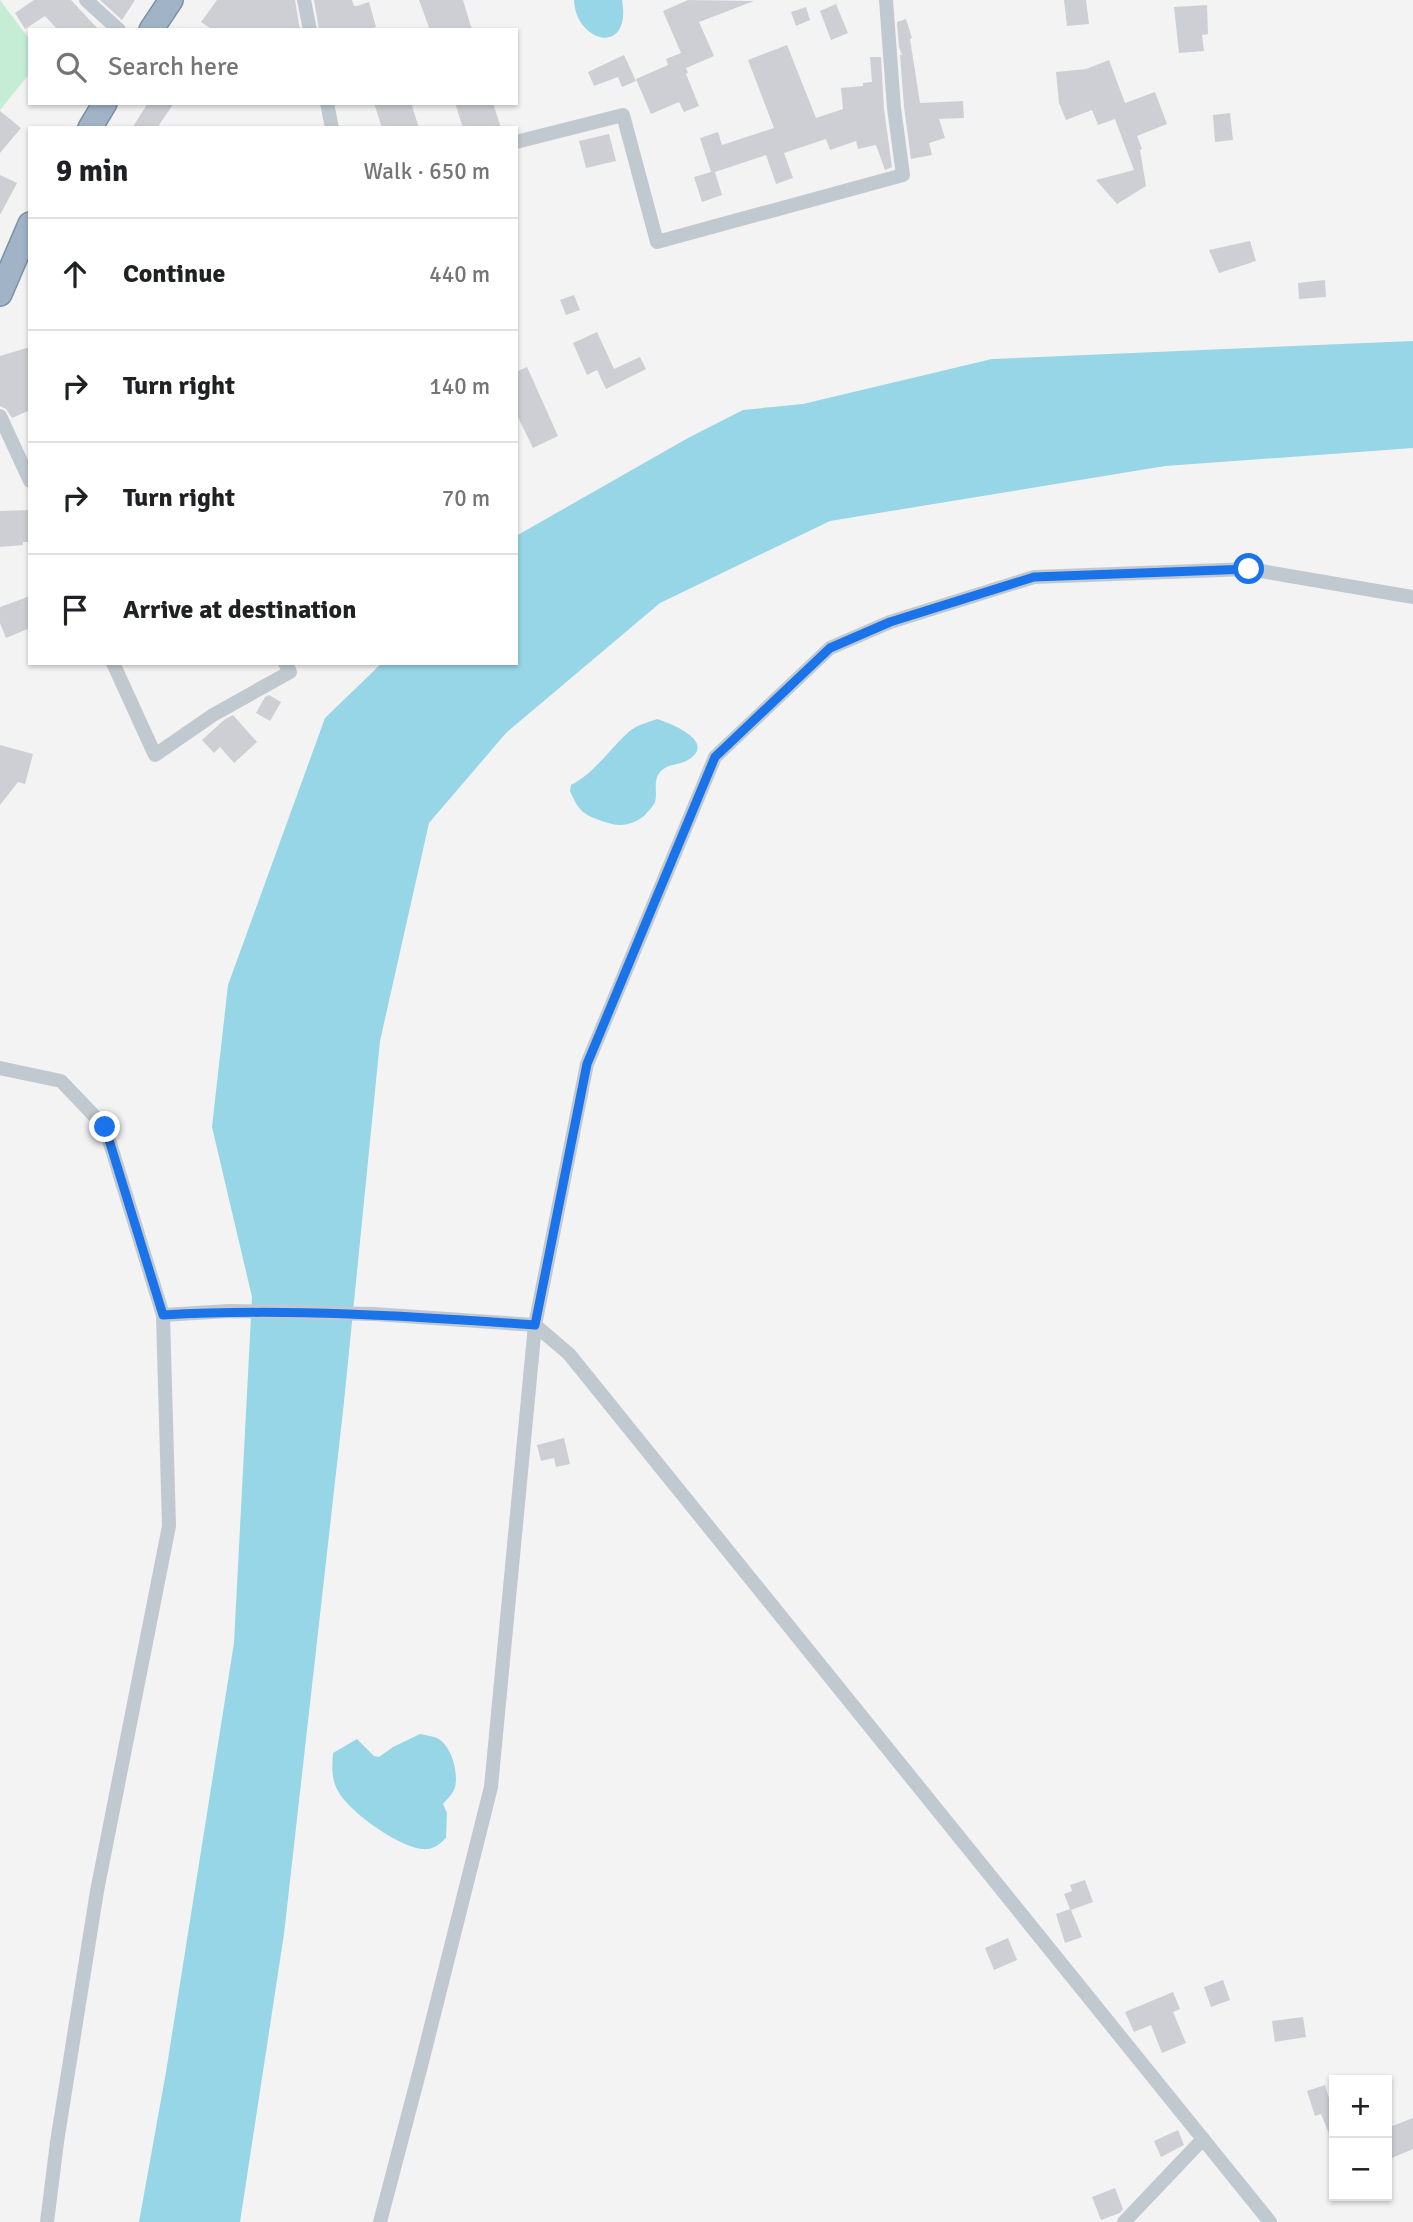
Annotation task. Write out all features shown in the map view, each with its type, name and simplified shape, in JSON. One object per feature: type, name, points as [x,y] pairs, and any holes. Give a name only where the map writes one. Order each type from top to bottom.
[{"type":"highway","points":[[152,28],[171,0]]},
{"type":"highway","points":[[91,126],[104,105]]},
{"type":"highway","points":[[0,294],[28,228]]},
{"type":"street","points":[[86,0],[117,28]]},
{"type":"street","points":[[304,0],[310,28]]},
{"type":"street","points":[[518,141],[623,115],[657,242],[903,174],[894,108],[886,0]]},
{"type":"street","points":[[327,105],[332,126]]},
{"type":"street","points":[[0,416],[28,477]]},
{"type":"street","points":[[380,2222],[491,1787],[535,1325],[587,1064],[715,757],[830,648],[890,622],[1034,577],[1249,569],[1413,597]]},
{"type":"street","points":[[114,665],[155,755],[213,715],[290,672],[286,665]]},
{"type":"street","points":[[0,1068],[61,1081],[105,1127],[163,1315],[169,1526],[97,1891],[47,2222]]},
{"type":"street","points":[[163,1315],[229,1311],[374,1314],[535,1325],[569,1354],[1270,2222]]},
{"type":"street","points":[[1124,2222],[1203,2139]]},
{"type":"green space","points":[[0,0],[28,37],[28,75],[0,110]]},
{"type":"water","points":[[574,0],[622,0],[623,18],[619,30],[612,36],[603,38],[593,34],[577,15]]},
{"type":"water","points":[[1413,341],[1413,448],[1165,466],[830,521],[660,603],[506,733],[429,823],[380,1041],[344,1402],[284,1934],[240,2222],[139,2222],[166,2072],[234,1643],[252,1297],[212,1127],[228,985],[325,718],[380,665],[518,665],[518,535],[688,438],[743,410],[803,404],[992,359]]},
{"type":"water","points":[[657,719],[690,735],[698,748],[695,754],[686,761],[661,771],[657,779],[654,804],[645,815],[635,821],[616,825],[583,812],[570,791],[571,785],[596,766],[631,730]]},
{"type":"water","points":[[420,1734],[435,1737],[447,1747],[456,1777],[454,1790],[443,1804],[447,1813],[446,1838],[428,1849],[405,1844],[365,1819],[338,1791],[332,1772],[333,1753],[357,1739],[374,1756],[379,1757]]},
{"type":"building","points":[[34,0],[71,0],[97,28],[56,28],[45,16],[25,29],[15,13]]},
{"type":"building","points":[[100,0],[135,0],[122,20]]},
{"type":"building","points":[[217,0],[295,0],[300,28],[210,28],[201,22]]},
{"type":"building","points":[[314,0],[352,0],[354,6],[369,2],[376,27],[373,28],[319,28]]},
{"type":"building","points":[[419,0],[463,0],[471,28],[429,28]]},
{"type":"building","points":[[688,0],[754,1],[699,22],[714,56],[686,68],[699,106],[684,112],[679,102],[651,114],[636,79],[668,65],[666,59],[681,53],[663,11]]},
{"type":"building","points":[[1064,0],[1086,0],[1089,24],[1067,26]]},
{"type":"building","points":[[836,4],[848,33],[831,40],[820,11]]},
{"type":"building","points":[[1207,5],[1208,34],[1202,35],[1204,51],[1179,53],[1174,7]]},
{"type":"building","points":[[806,7],[810,20],[796,26],[791,12]]},
{"type":"building","points":[[906,19],[912,38],[910,39],[920,103],[963,101],[964,118],[939,119],[945,138],[929,143],[932,155],[911,159],[897,22]]},
{"type":"building","points":[[787,45],[816,118],[843,109],[841,88],[863,86],[863,83],[872,82],[870,57],[881,57],[884,109],[892,167],[885,170],[876,145],[858,149],[856,141],[830,150],[826,139],[784,153],[793,178],[776,184],[766,155],[715,172],[722,195],[702,202],[694,177],[711,172],[700,138],[718,132],[722,145],[774,128],[748,60]]},
{"type":"building","points":[[624,55],[636,81],[622,87],[618,77],[594,86],[588,72]]},
{"type":"building","points":[[1109,60],[1125,103],[1155,92],[1167,124],[1137,136],[1142,149],[1146,186],[1117,204],[1096,180],[1134,170],[1115,119],[1098,125],[1092,110],[1066,120],[1059,103],[1056,72],[1086,69]]},
{"type":"building","points":[[147,105],[173,105],[158,126],[133,126]]},
{"type":"building","points":[[375,105],[412,105],[418,126],[381,126]]},
{"type":"building","points":[[456,105],[494,105],[500,126],[462,126]]},
{"type":"building","points":[[0,111],[21,128],[0,153]]},
{"type":"building","points":[[1230,113],[1233,140],[1215,142],[1213,115]]},
{"type":"building","points":[[609,134],[616,161],[586,168],[579,141]]},
{"type":"building","points":[[0,175],[17,183],[0,215]]},
{"type":"building","points":[[1250,241],[1256,261],[1219,273],[1209,250]]},
{"type":"building","points":[[1325,280],[1326,297],[1299,299],[1298,283]]},
{"type":"building","points":[[574,295],[580,310],[566,315],[560,300]]},
{"type":"building","points":[[597,332],[614,369],[640,357],[646,369],[606,389],[597,370],[587,375],[573,343]]},
{"type":"building","points":[[28,348],[28,411],[12,418],[6,409],[0,406],[0,356]]},
{"type":"building","points":[[527,367],[558,436],[533,448],[518,417],[518,371]]},
{"type":"building","points":[[28,510],[28,542],[0,547],[0,511]]},
{"type":"building","points":[[28,597],[28,629],[6,638],[0,623],[0,607]]},
{"type":"building","points":[[269,695],[281,702],[270,721],[256,713]]},
{"type":"building","points":[[233,715],[257,742],[234,763],[220,747],[214,753],[202,740]]},
{"type":"building","points":[[0,745],[33,754],[25,784],[18,782],[0,805]]},
{"type":"building","points":[[564,1438],[570,1464],[556,1467],[554,1458],[541,1461],[537,1445]]},
{"type":"building","points":[[1085,1880],[1093,1902],[1071,1910],[1082,1937],[1065,1943],[1056,1914],[1070,1909],[1064,1894],[1072,1891],[1070,1885]]},
{"type":"building","points":[[1008,1938],[1017,1960],[994,1970],[985,1948]]},
{"type":"building","points":[[1223,1980],[1230,2000],[1211,2007],[1204,1987]]},
{"type":"building","points":[[1173,1992],[1180,2009],[1173,2012],[1186,2043],[1162,2053],[1151,2025],[1134,2032],[1125,2012]]},
{"type":"building","points":[[1303,2017],[1306,2037],[1275,2042],[1272,2021]]},
{"type":"building","points":[[1325,2085],[1329,2098],[1329,2134],[1321,2114],[1315,2116],[1307,2091]]},
{"type":"building","points":[[1413,2118],[1413,2149],[1392,2158],[1392,2138],[1392,2126]]},
{"type":"building","points":[[1178,2130],[1184,2145],[1161,2157],[1154,2141]]},
{"type":"building","points":[[1115,2188],[1123,2209],[1120,2213],[1101,2220],[1092,2197]]},
{"type":"route","points":[[105,1127],[163,1315],[229,1311],[374,1314],[535,1325],[587,1064],[715,757],[830,648],[890,622],[1034,577],[1249,569]]}]
